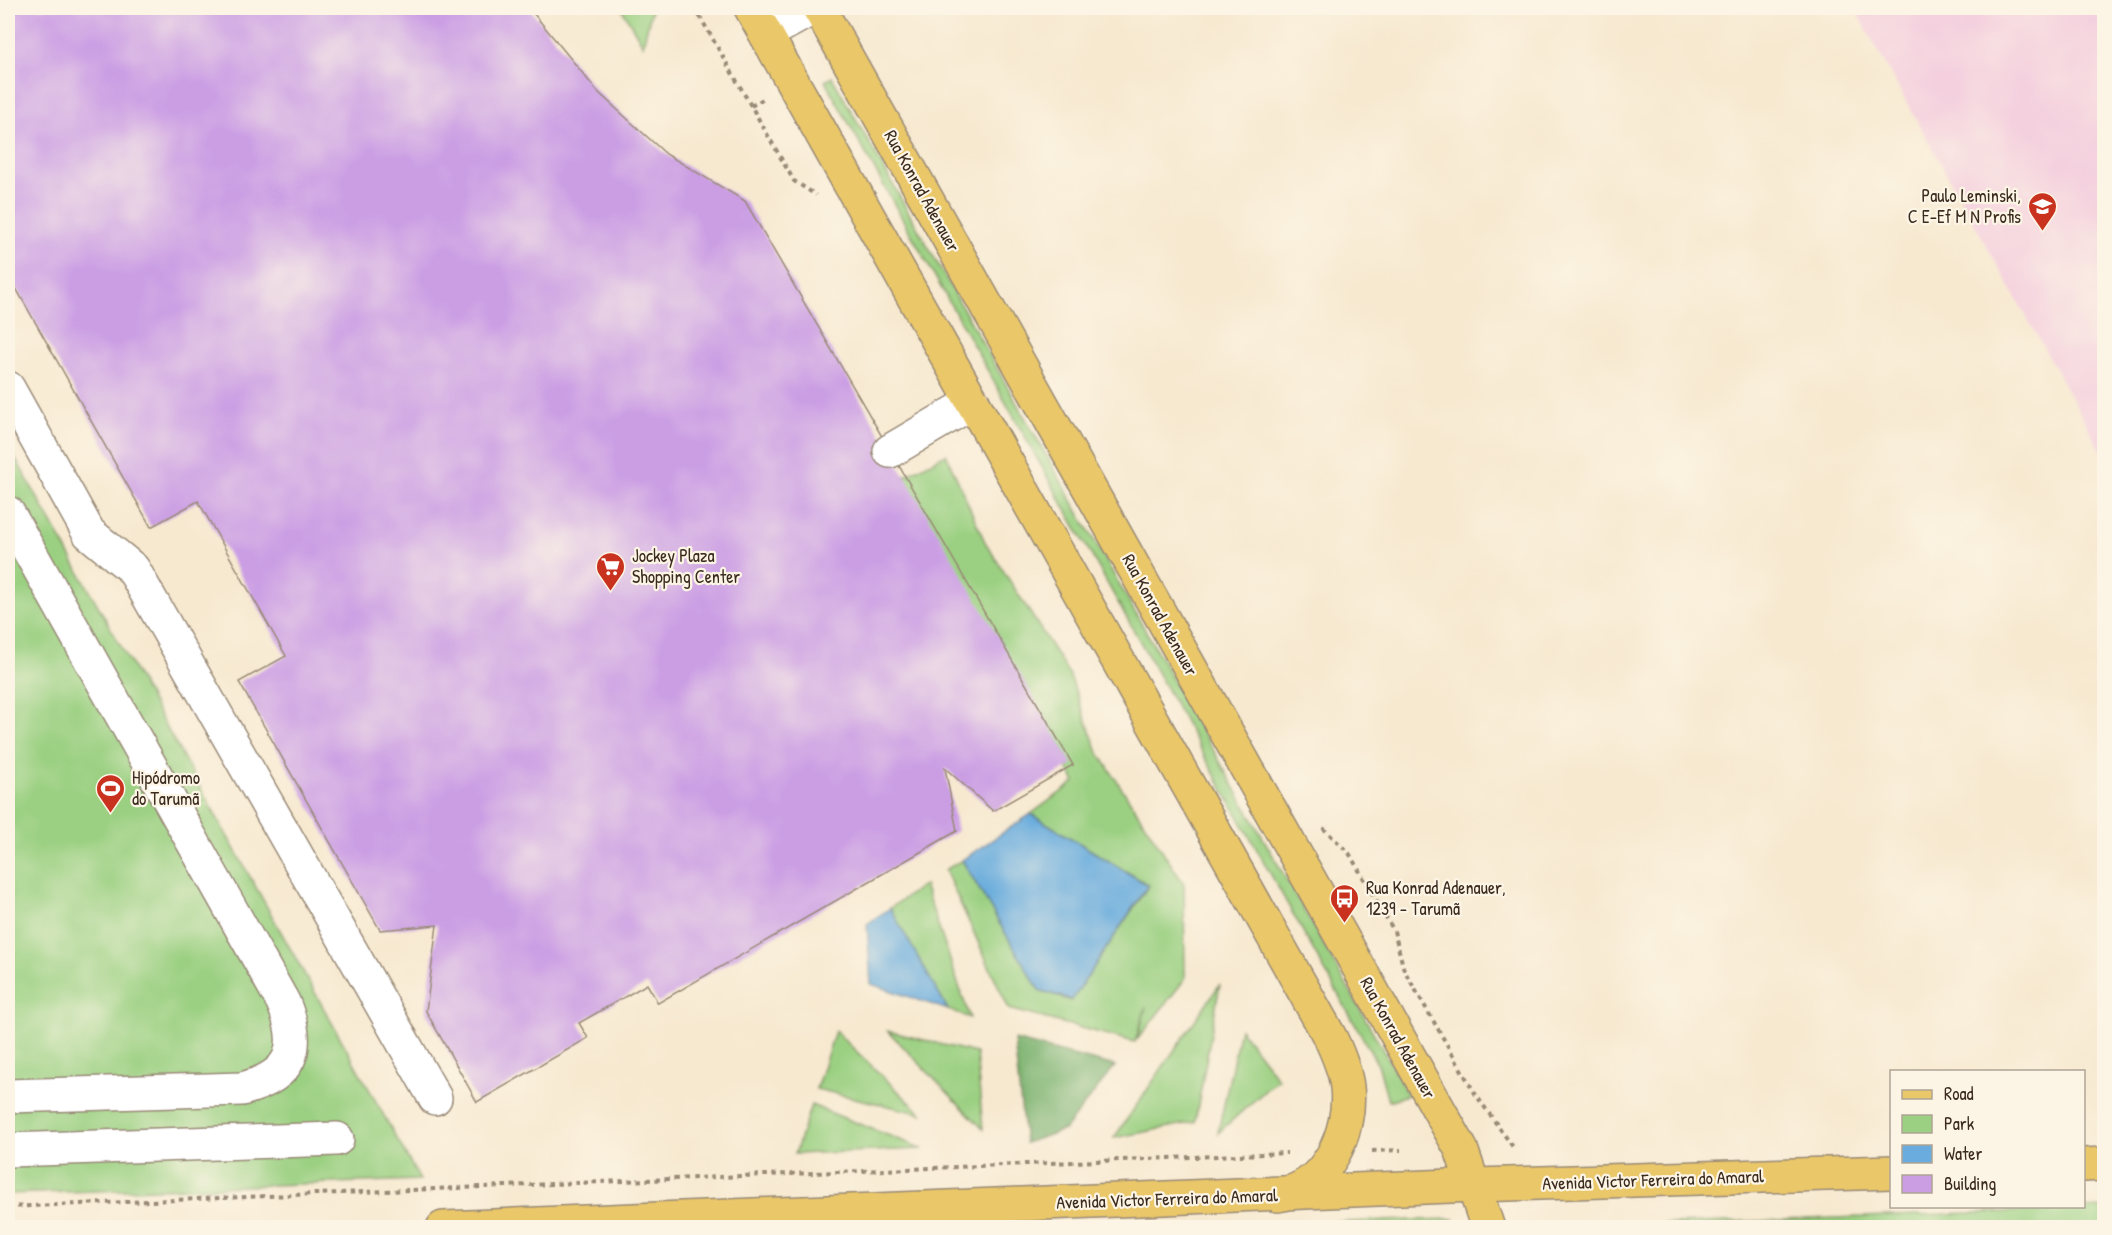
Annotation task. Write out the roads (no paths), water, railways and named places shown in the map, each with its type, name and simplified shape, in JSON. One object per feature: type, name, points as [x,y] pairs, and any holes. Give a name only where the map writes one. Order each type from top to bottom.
[{"type":"main road","name":"Rua Konrad Adenauer","points":[[819,8],[1461,1149],[1488,1227]]},
{"type":"main road","points":[[758,21],[1339,1058],[1344,1072],[1348,1101],[1340,1141],[1317,1176],[1288,1194],[1277,1195]]},
{"type":"main road","points":[[2085,1165],[2104,1164]]},
{"type":"main road","name":"Avenida Victor Ferreira do Amaral","points":[[443,1227],[592,1225],[1475,1185],[1890,1172]]},
{"type":"street","points":[[758,21],[813,8]]},
{"type":"street","points":[[8,388],[88,533],[133,569],[435,1098]]},
{"type":"street","points":[[890,451],[973,402]]},
{"type":"street","points":[[8,513],[283,1002],[292,1032],[292,1051],[286,1066],[273,1077],[242,1089],[8,1096]]},
{"type":"street","points":[[8,1150],[337,1139]]},
{"type":"water","points":[[1031,814],[1148,885],[1072,1000],[1039,990],[962,860]]},
{"type":"water","points":[[890,908],[948,1010],[871,984],[867,924]]},
{"type":"place","name":"Paulo Leminski, C E-Ef M N Profis","points":[[2042,232]]},
{"type":"place","name":"Jockey Plaza Shopping Center","points":[[611,592]]},
{"type":"place","name":"Hipódromo do Tarumã","points":[[111,814]]},
{"type":"place","name":"Rua Konrad Adenauer, 1239 - Tarumã","points":[[1345,924]]}]
